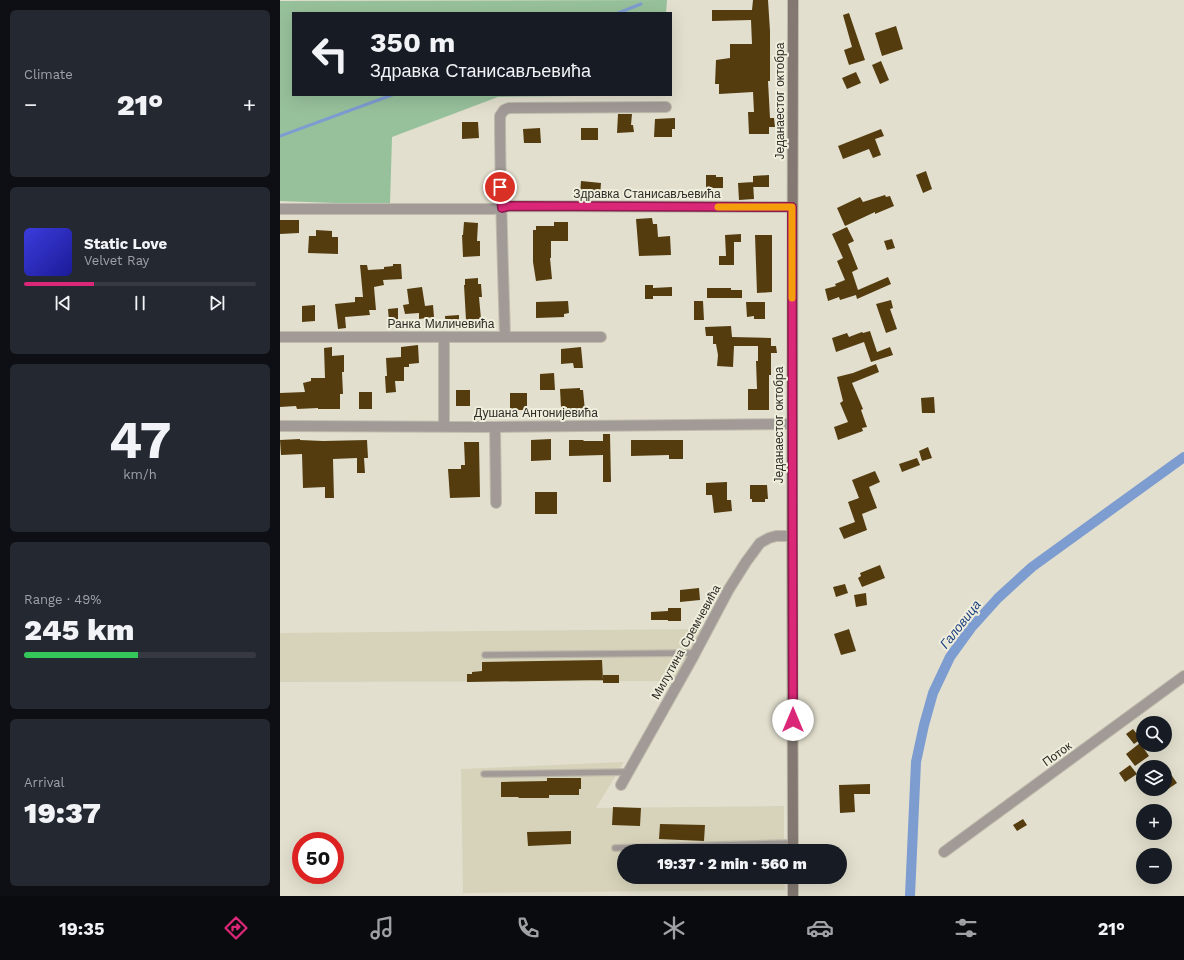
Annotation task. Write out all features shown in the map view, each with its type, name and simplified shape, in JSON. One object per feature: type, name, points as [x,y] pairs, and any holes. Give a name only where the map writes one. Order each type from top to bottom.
[{"type":"main road","name":"Једанаестог октобра","points":[[793,0],[793,844]]},
{"type":"main road","points":[[793,884],[793,896]]},
{"type":"street","points":[[505,337],[502,208],[500,187],[500,116],[504,110],[509,108],[666,107]]},
{"type":"street","name":"Здравка Станисављевића","points":[[280,208],[493,209],[509,206],[792,207]]},
{"type":"street","name":"Ранка Миличевића","points":[[280,337],[601,337]]},
{"type":"street","points":[[444,338],[444,427]]},
{"type":"street","name":"Душана Антонијевића","points":[[280,426],[495,427],[792,424]]},
{"type":"street","points":[[495,427],[496,503]]},
{"type":"street","name":"Милутина Сремчевића","points":[[621,784],[695,653],[729,589],[746,562],[760,543],[776,536],[792,536]]},
{"type":"street","name":"Поток","points":[[944,852],[1184,676]]},
{"type":"lane","points":[[484,655],[695,653]]},
{"type":"lane","points":[[484,774],[628,772]]},
{"type":"shaded area","points":[[702,629],[675,681],[280,682],[280,633]]},
{"type":"shaded area","points":[[624,762],[596,808],[784,806],[784,844],[617,844],[617,884],[785,884],[785,890],[463,893],[461,769]]},
{"type":"green space","points":[[667,0],[666,12],[292,12],[292,96],[577,96],[498,97],[392,137],[390,205],[280,201],[280,1]]},
{"type":"building","points":[[753,0],[768,0],[770,31],[770,81],[768,81],[770,118],[774,118],[775,127],[769,127],[769,134],[749,134],[748,112],[754,112],[753,92],[719,94],[719,84],[715,84],[716,60],[730,58],[730,44],[752,44],[751,20],[712,21],[712,10],[752,10]]},
{"type":"building","points":[[849,13],[865,60],[849,65],[844,50],[852,47],[843,15]]},
{"type":"building","points":[[896,26],[903,49],[882,56],[875,33]]},
{"type":"building","points":[[881,61],[889,80],[880,84],[872,65]]},
{"type":"building","points":[[856,72],[861,83],[847,89],[842,78]]},
{"type":"building","points":[[618,114],[632,114],[631,125],[633,125],[634,132],[617,133]]},
{"type":"building","points":[[675,118],[675,129],[672,129],[672,137],[654,137],[655,119]]},
{"type":"building","points":[[462,122],[478,122],[479,138],[462,139]]},
{"type":"building","points":[[540,128],[541,143],[524,143],[523,129]]},
{"type":"building","points":[[581,128],[598,128],[598,140],[581,140]]},
{"type":"building","points":[[881,129],[884,136],[875,139],[881,155],[873,158],[869,149],[843,159],[838,146]]},
{"type":"building","points":[[926,171],[932,189],[923,193],[916,175]]},
{"type":"building","points":[[706,175],[723,177],[723,188],[706,188]]},
{"type":"building","points":[[769,175],[769,187],[753,187],[753,176]]},
{"type":"building","points":[[581,181],[601,183],[600,196],[580,195]]},
{"type":"building","points":[[753,182],[754,199],[739,200],[738,183]]},
{"type":"building","points":[[885,195],[886,197],[890,196],[894,206],[875,214],[875,212],[845,226],[837,208],[860,197],[863,202]]},
{"type":"building","points":[[652,218],[653,224],[657,224],[658,237],[670,236],[671,255],[639,256],[636,219]]},
{"type":"building","points":[[280,220],[299,220],[299,233],[280,234]]},
{"type":"building","points":[[464,222],[478,223],[477,241],[480,241],[480,256],[463,257],[462,235]]},
{"type":"building","points":[[554,222],[568,222],[568,241],[551,241],[550,258],[552,279],[536,281],[533,262],[533,230],[536,230],[536,226],[554,226]]},
{"type":"building","points":[[847,227],[854,241],[848,244],[858,269],[852,272],[858,290],[888,277],[891,284],[857,299],[856,295],[840,300],[839,297],[828,301],[825,289],[836,286],[835,284],[845,280],[837,261],[843,258],[832,234]]},
{"type":"building","points":[[316,230],[332,231],[332,237],[338,237],[338,254],[308,253],[309,236],[316,236]]},
{"type":"building","points":[[741,234],[741,242],[734,242],[734,265],[719,265],[719,256],[726,256],[725,235]]},
{"type":"building","points":[[755,235],[772,235],[772,292],[757,293]]},
{"type":"building","points":[[892,239],[895,248],[887,250],[884,241]]},
{"type":"building","points":[[393,264],[401,264],[402,279],[383,280],[384,285],[374,287],[376,310],[369,310],[370,315],[345,317],[346,328],[338,329],[335,304],[355,302],[355,297],[363,297],[360,265],[367,265],[368,270],[384,269],[384,267],[393,266]]},
{"type":"building","points":[[478,278],[478,284],[481,284],[482,297],[479,297],[481,319],[466,320],[465,279]]},
{"type":"building","points":[[645,285],[653,285],[653,288],[672,287],[672,296],[653,296],[653,299],[645,299]]},
{"type":"building","points":[[422,287],[425,306],[433,305],[434,317],[419,319],[419,313],[405,314],[403,305],[409,304],[407,289]]},
{"type":"building","points":[[707,288],[731,288],[731,290],[742,290],[742,298],[707,298]]},
{"type":"building","points":[[891,300],[893,308],[890,309],[897,329],[886,333],[876,304]]},
{"type":"building","points":[[568,301],[569,313],[564,314],[564,317],[536,318],[536,302]]},
{"type":"building","points":[[694,301],[703,301],[704,320],[694,320]]},
{"type":"building","points":[[746,302],[765,302],[765,319],[754,319],[754,316],[747,317]]},
{"type":"building","points":[[315,305],[315,321],[302,322],[302,306]]},
{"type":"building","points":[[398,308],[398,320],[389,321],[388,309]]},
{"type":"building","points":[[459,315],[459,328],[446,329],[445,316]]},
{"type":"building","points":[[731,326],[732,337],[771,338],[771,346],[776,346],[777,353],[771,353],[771,375],[769,375],[769,410],[748,410],[748,389],[757,389],[756,361],[758,361],[758,346],[734,346],[733,367],[717,366],[718,355],[716,344],[713,344],[713,336],[706,336],[705,327]]},
{"type":"building","points":[[870,331],[877,352],[890,347],[893,355],[871,362],[864,342],[836,352],[832,338],[847,333],[849,337],[862,332]]},
{"type":"building","points":[[418,345],[419,363],[409,364],[409,367],[404,367],[404,381],[395,381],[396,392],[386,393],[386,358],[401,357],[401,347]]},
{"type":"building","points":[[332,347],[332,356],[344,355],[344,372],[342,372],[343,394],[340,394],[340,409],[297,409],[296,406],[280,407],[280,393],[305,392],[303,383],[311,381],[311,378],[325,378],[324,348]]},
{"type":"building","points":[[581,347],[583,368],[574,368],[573,363],[561,364],[561,349]]},
{"type":"building","points":[[876,364],[879,372],[852,383],[863,409],[861,410],[867,427],[862,428],[863,431],[838,440],[834,427],[848,422],[840,403],[843,401],[837,377],[853,373]]},
{"type":"building","points":[[554,373],[555,390],[540,390],[540,374]]},
{"type":"building","points":[[580,388],[580,390],[583,390],[585,411],[567,412],[567,407],[561,407],[560,389]]},
{"type":"building","points":[[456,390],[470,390],[470,406],[456,406]]},
{"type":"building","points":[[359,392],[372,392],[372,409],[359,409]]},
{"type":"building","points":[[510,393],[527,393],[527,410],[510,410]]},
{"type":"building","points":[[934,397],[935,413],[922,413],[921,398]]},
{"type":"building","points":[[603,434],[610,434],[611,482],[603,482],[603,455],[569,456],[569,440],[603,441]]},
{"type":"building","points":[[300,439],[323,441],[367,440],[368,458],[364,458],[365,473],[357,473],[357,458],[333,459],[334,498],[325,498],[325,487],[303,488],[302,454],[281,455],[280,440]]},
{"type":"building","points":[[551,439],[551,460],[531,461],[531,440]]},
{"type":"building","points":[[631,440],[683,440],[683,459],[669,459],[669,455],[631,456]]},
{"type":"building","points":[[464,442],[479,442],[480,497],[450,498],[448,469],[461,469],[461,465],[465,465]]},
{"type":"building","points":[[928,447],[932,458],[922,461],[919,451]]},
{"type":"building","points":[[917,458],[920,465],[902,472],[899,464]]},
{"type":"building","points":[[875,471],[880,482],[869,487],[877,508],[862,514],[867,530],[844,539],[839,528],[855,522],[848,502],[859,498],[852,480]]},
{"type":"building","points":[[727,482],[727,500],[731,500],[732,511],[714,513],[712,495],[706,495],[706,483]]},
{"type":"building","points":[[750,485],[767,485],[768,499],[765,499],[765,502],[752,502],[752,499],[750,499]]},
{"type":"building","points":[[535,492],[557,492],[557,514],[535,514]]},
{"type":"building","points":[[880,565],[885,578],[862,587],[858,578],[861,576],[860,573]]},
{"type":"building","points":[[845,584],[848,593],[836,597],[833,587]]},
{"type":"building","points":[[699,588],[700,600],[680,602],[680,590]]},
{"type":"building","points":[[866,593],[867,605],[856,607],[854,595]]},
{"type":"building","points":[[668,608],[681,608],[681,621],[651,620],[651,612],[668,611]]},
{"type":"building","points":[[849,629],[856,651],[841,655],[834,634]]},
{"type":"building","points":[[602,660],[603,680],[467,682],[467,674],[482,671],[482,662]]},
{"type":"building","points":[[603,675],[619,675],[619,683],[603,683]]},
{"type":"building","points":[[1133,729],[1136,733],[1136,743],[1134,744],[1126,734]]},
{"type":"building","points":[[1136,746],[1136,752],[1146,752],[1149,756],[1143,760],[1136,760],[1135,766],[1126,754]]},
{"type":"building","points":[[1130,765],[1136,775],[1125,782],[1119,773]]},
{"type":"building","points":[[1172,776],[1177,783],[1172,786]]},
{"type":"building","points":[[547,778],[581,778],[581,789],[579,789],[579,795],[549,795],[549,798],[501,797],[501,782],[547,781]]},
{"type":"building","points":[[870,784],[870,794],[854,794],[855,812],[840,813],[839,785]]},
{"type":"building","points":[[613,807],[641,808],[640,826],[612,825]]},
{"type":"building","points":[[1023,819],[1027,825],[1017,831],[1013,825]]},
{"type":"building","points":[[660,824],[705,825],[704,841],[659,839]]},
{"type":"building","points":[[571,831],[571,844],[528,846],[527,832]]},
{"type":"waterway","points":[[621,12],[641,4]]},
{"type":"waterway","points":[[280,136],[389,96]]},
{"type":"waterway","name":"Галовица","points":[[910,896],[916,762],[933,693],[950,657],[971,628],[998,598],[1032,567],[1184,457]]},
{"type":"slow traffic","points":[[718,207],[792,207],[792,298]]},
{"type":"route","points":[[500,187],[502,208],[505,206],[792,207],[793,720]]}]
